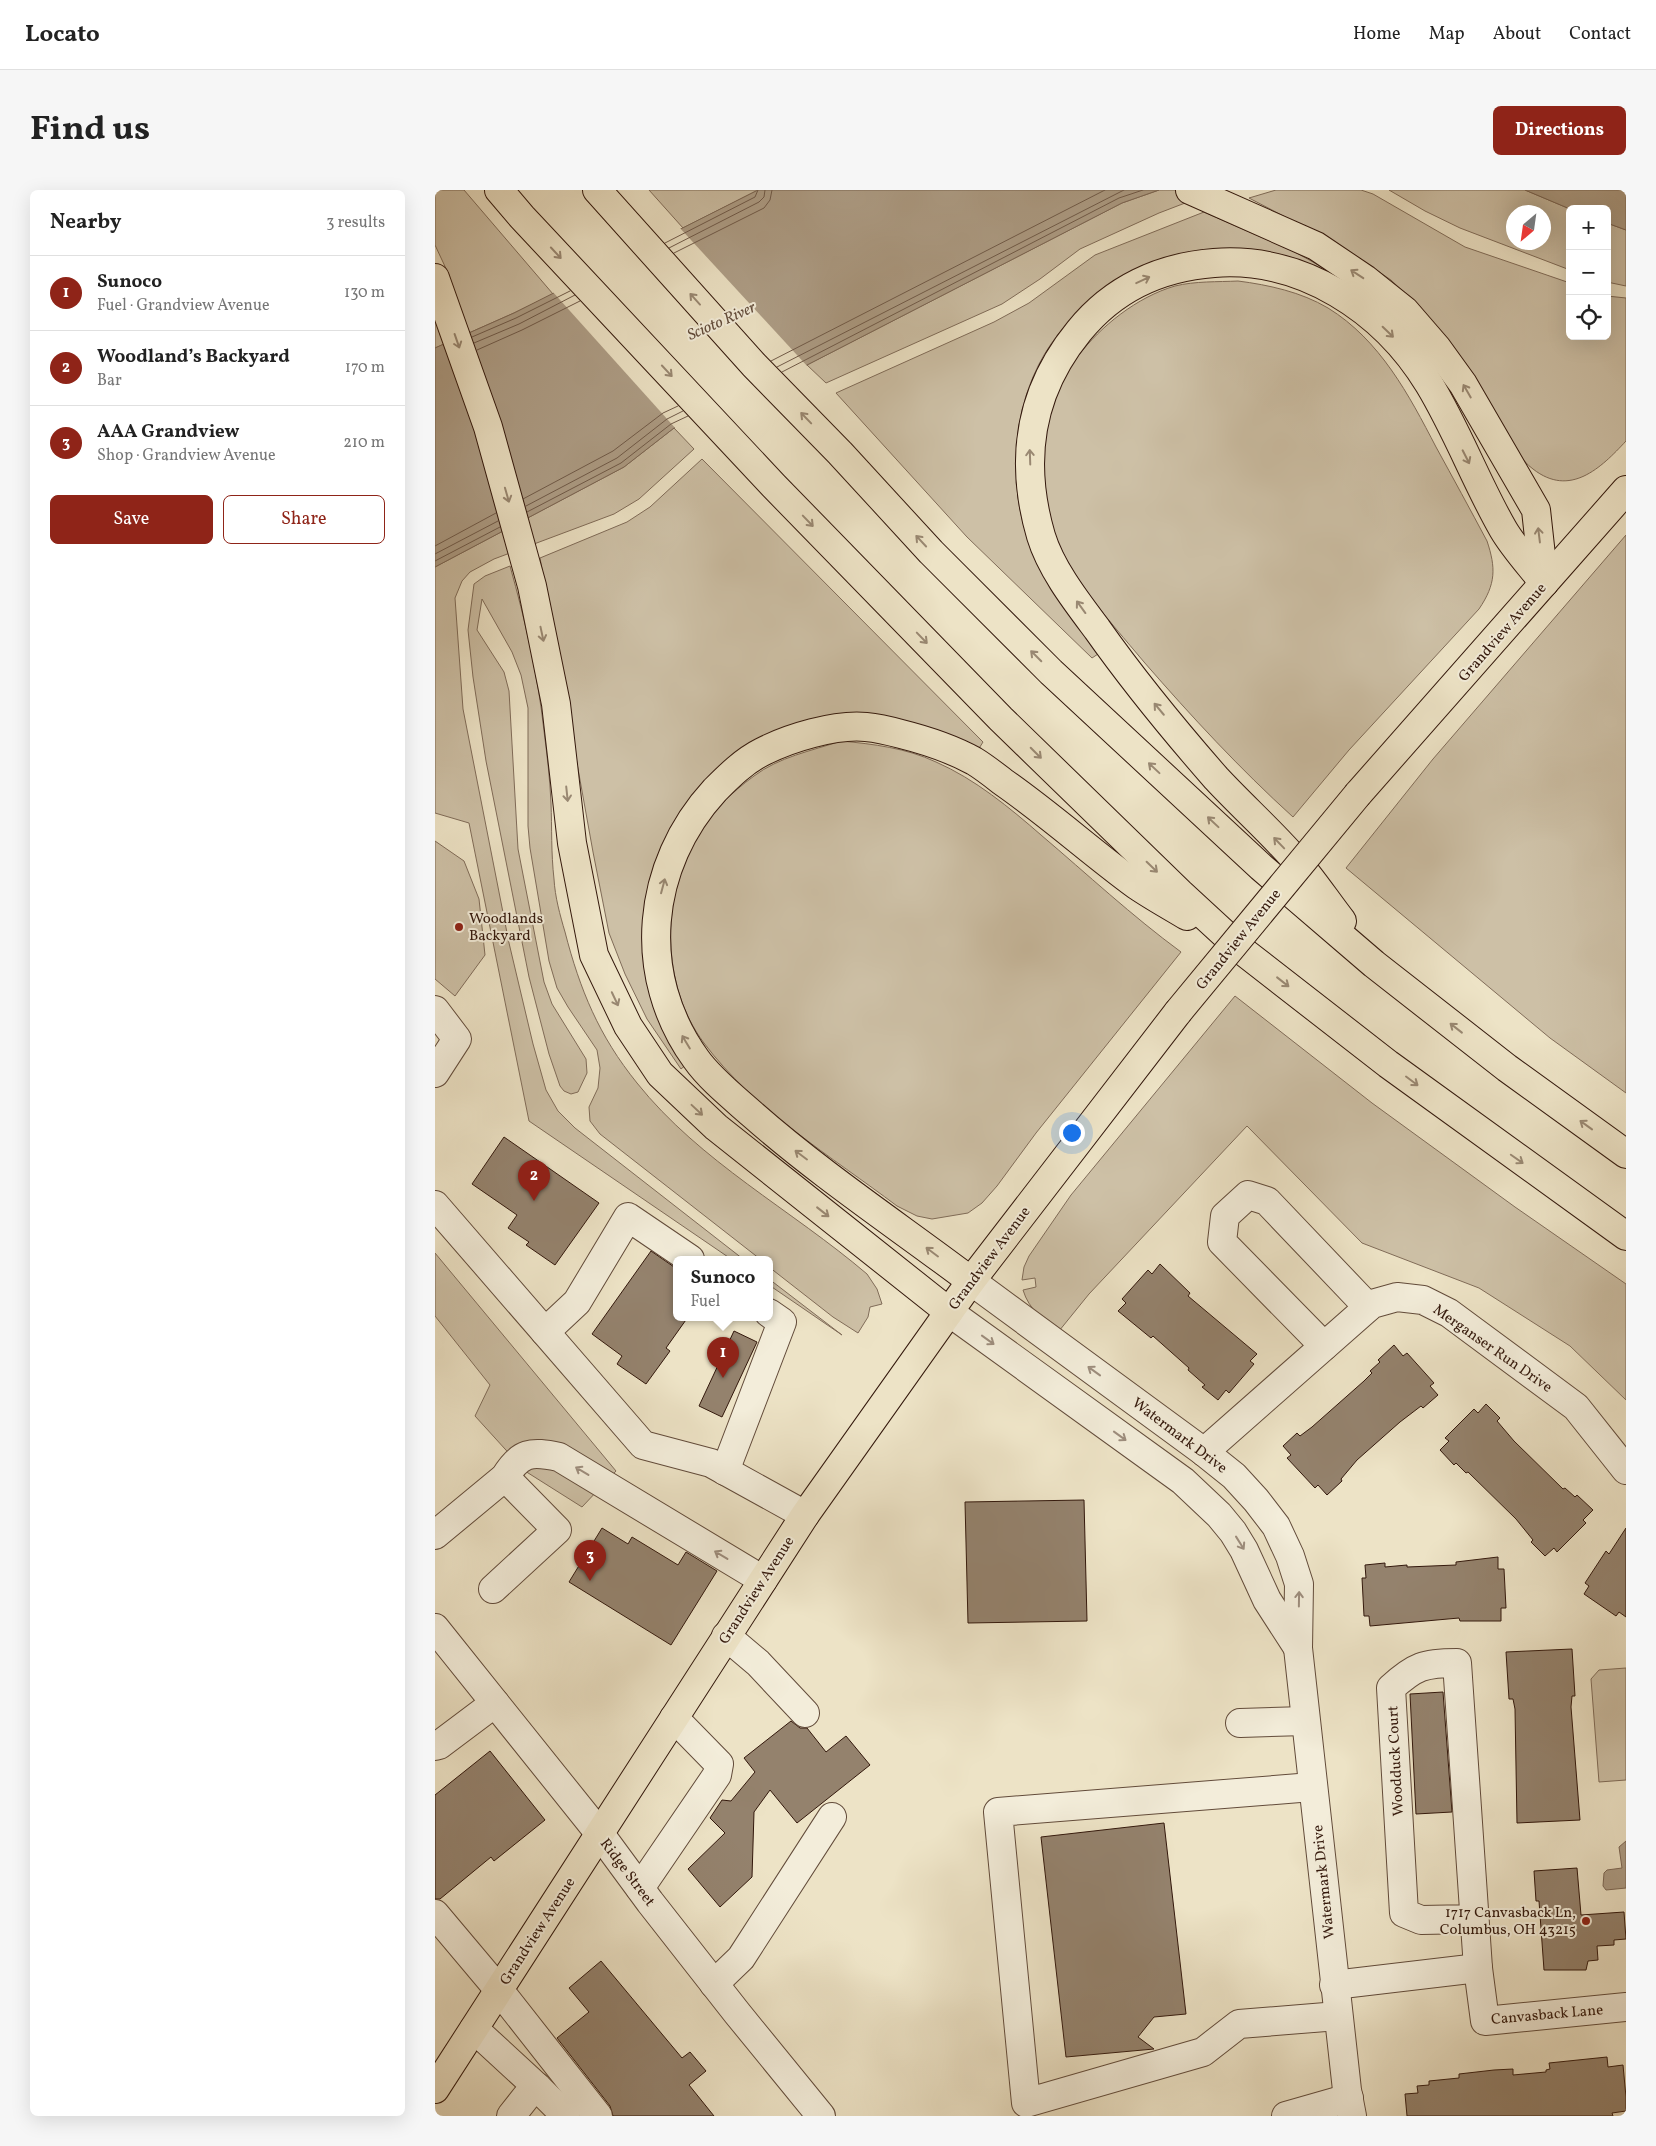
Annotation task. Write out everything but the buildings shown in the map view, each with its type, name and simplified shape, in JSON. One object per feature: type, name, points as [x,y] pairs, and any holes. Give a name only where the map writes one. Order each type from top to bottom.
[{"type":"main road","points":[[499,190],[522,217],[774,486],[1008,726],[1118,834],[1244,952]]},
{"type":"main road","points":[[597,190],[754,365],[840,453],[931,552],[1051,672],[1261,867],[1374,964],[1507,1068],[1626,1154]]},
{"type":"main road","points":[[1190,190],[1316,246],[1365,279],[1405,311],[1437,348],[1463,384],[1536,510],[1545,583]]},
{"type":"main road","points":[[1374,964],[1293,856],[1216,778],[1129,673],[1067,588],[1042,539],[1031,490],[1029,447],[1038,401],[1049,376],[1063,351],[1102,306],[1128,288],[1158,273],[1189,265],[1219,262],[1254,263],[1287,270],[1318,282],[1345,297],[1372,317],[1395,340],[1428,382],[1505,532],[1545,583]]},
{"type":"main road","points":[[435,278],[488,427],[532,586],[557,704],[572,843],[594,955],[628,1026],[660,1074],[716,1127],[949,1312]]},
{"type":"main road","name":"Grandview Avenue","points":[[435,2089],[805,1515],[971,1281],[1177,1012],[1359,794],[1626,490]]},
{"type":"main road","points":[[971,1281],[781,1140],[736,1100],[697,1061],[679,1032],[665,999],[657,967],[655,931],[659,900],[668,867],[685,828],[705,800],[729,774],[760,753],[794,739],[830,730],[864,727],[902,734],[940,746],[974,761],[1137,885],[1244,952],[1470,1125],[1626,1236]]},
{"type":"street","points":[[435,1010],[457,1040],[435,1073]]},
{"type":"street","points":[[1324,1346],[1222,1242],[1225,1216],[1247,1195],[1267,1201],[1368,1307]]},
{"type":"street","points":[[435,1205],[643,1445],[711,1463],[805,1515]]},
{"type":"street","points":[[545,1332],[577,1302],[628,1217],[686,1256]]},
{"type":"street","name":"Watermark Drive","points":[[971,1281],[1234,1476],[1276,1526],[1290,1556],[1299,1584],[1298,1648],[1305,1721],[1334,1985],[1350,2107]]},
{"type":"street","name":"Merganser Run Drive","points":[[1204,1452],[1368,1307],[1381,1300],[1397,1297],[1423,1300],[1449,1313],[1576,1407],[1626,1470]]},
{"type":"street","name":"Watermark Drive","points":[[949,1312],[1175,1476],[1201,1497],[1219,1515],[1244,1550],[1267,1600],[1298,1648]]},
{"type":"street","points":[[725,1471],[782,1322],[773,1316]]},
{"type":"street","points":[[435,1535],[505,1477],[511,1467],[523,1456],[537,1452],[559,1457],[763,1580]]},
{"type":"street","points":[[493,1589],[557,1530],[505,1477]]},
{"type":"street","name":"Ridge Street","points":[[435,1628],[600,1834],[714,1984],[821,2116]]},
{"type":"street","points":[[726,1636],[759,1663],[805,1713]]},
{"type":"street","name":"Woodduck Court","points":[[1474,1919],[1421,1920],[1404,1913],[1391,1688],[1410,1671],[1435,1663],[1457,1663],[1478,1968]]},
{"type":"street","points":[[435,1746],[495,1704]]},
{"type":"street","points":[[640,1888],[717,1775],[719,1764],[674,1718]]},
{"type":"street","points":[[1240,1723],[1305,1721]]},
{"type":"street","points":[[1312,1787],[998,1812],[1026,2104],[1203,2052],[1239,2024],[1338,2016]]},
{"type":"street","points":[[714,1984],[741,1958],[832,1817]]},
{"type":"street","points":[[435,1914],[499,1990],[598,2116]]},
{"type":"street","points":[[1334,1985],[1478,1968]]},
{"type":"street","name":"Canvasback Lane","points":[[1478,1968],[1485,2021],[1626,2007]]},
{"type":"street","points":[[474,2029],[537,2087],[565,2116]]},
{"type":"street","points":[[511,2116],[526,2097],[537,2087]]},
{"type":"street","points":[[1286,2116],[1350,2107]]},
{"type":"shaded area","points":[[435,190],[464,190],[553,294],[435,348],[435,281],[449,275],[435,245]]},
{"type":"shaded area","points":[[649,190],[758,190],[683,228]]},
{"type":"shaded area","points":[[1159,190],[1219,190],[1159,213],[1080,249],[1002,304],[826,383],[807,365],[1122,203]]},
{"type":"shaded area","points":[[1276,190],[1361,190],[1373,194],[1465,247],[1566,282],[1566,340],[1611,340],[1611,296],[1626,298],[1626,441],[1595,469],[1584,476],[1572,480],[1560,481],[1547,477],[1533,469],[1517,452],[1417,305],[1391,280],[1339,245],[1249,198]]},
{"type":"shaded area","points":[[1389,190],[1525,190],[1566,207],[1566,268],[1518,250],[1551,250],[1551,205],[1506,205],[1506,246],[1460,228],[1425,211]]},
{"type":"shaded area","points":[[1204,212],[1293,251],[1342,278],[1340,282],[1271,256],[1089,302],[1051,344],[1039,364],[1022,410],[1016,458],[1016,483],[1019,507],[1025,530],[1038,564],[1066,610],[1098,654],[1092,658],[967,537],[836,393],[994,322],[1029,303],[1095,255]]},
{"type":"shaded area","points":[[1611,224],[1626,230],[1626,286],[1611,283]]},
{"type":"shaded area","points":[[1238,281],[1284,290],[1318,302],[1346,321],[1378,352],[1404,389],[1481,529],[1487,541],[1493,568],[1489,592],[1479,609],[1349,750],[1293,817],[1198,722],[1102,612],[1077,576],[1056,538],[1049,518],[1042,477],[1045,434],[1057,392],[1066,373],[1078,356],[1098,334],[1134,305],[1161,291],[1190,283]]},
{"type":"shaded area","points":[[674,428],[694,449],[639,499],[614,514],[494,559],[470,572],[462,581],[455,598],[463,709],[509,943],[546,1090],[558,1111],[575,1128],[739,1256],[727,1256],[529,1121],[469,823],[435,813],[435,567],[624,467]]},
{"type":"shaded area","points":[[702,459],[983,742],[978,750],[867,717],[690,800],[672,827],[658,855],[647,895],[645,929],[688,1063],[681,1069],[647,1019],[625,974],[609,933],[540,558],[627,522],[650,507]]},
{"type":"shaded area","points":[[1626,535],[1626,1093],[1550,1038],[1346,868],[1433,759]]},
{"type":"shaded area","points":[[510,566],[521,607],[538,689],[547,758],[551,803],[552,860],[557,899],[577,973],[592,1012],[612,1048],[637,1083],[689,1137],[747,1184],[867,1274],[877,1289],[882,1304],[870,1307],[868,1317],[858,1333],[833,1317],[773,1270],[773,1256],[756,1256],[600,1134],[590,1121],[589,1107],[598,1088],[600,1068],[597,1050],[557,988],[549,961],[530,848],[528,826],[528,708],[521,675],[512,652],[482,599],[477,630],[504,672],[509,691],[518,849],[544,982],[552,1004],[586,1059],[587,1073],[578,1092],[571,1094],[564,1091],[560,1086],[549,1054],[529,977],[486,761],[473,677],[468,630],[474,584],[485,576]]},
{"type":"shaded area","points":[[841,741],[877,745],[913,753],[965,777],[1017,815],[1127,909],[1181,952],[1036,1133],[997,1186],[982,1203],[968,1213],[932,1219],[917,1216],[897,1206],[769,1111],[724,1067],[704,1043],[690,1020],[680,995],[673,969],[672,913],[676,886],[696,836],[708,819],[722,803],[764,769],[796,755]]},
{"type":"shaded area","name":"Woodlands Backyard","points":[[435,841],[464,861],[479,899],[485,955],[455,996],[435,979]]},
{"type":"shaded area","points":[[1235,996],[1372,1103],[1515,1207],[1626,1284],[1626,1400],[1570,1346],[1479,1288],[1362,1243],[1247,1126],[1089,1294],[1059,1331],[1037,1314],[1023,1290],[1036,1287],[1035,1278],[1022,1280],[1024,1267],[1029,1256],[1071,1195]]},
{"type":"shaded area","points":[[435,1253],[616,1471],[582,1507],[525,1471],[475,1416],[490,1385],[435,1316]]},
{"type":"shaded area","points":[[773,1282],[842,1335],[773,1288]]},
{"type":"shaded area","points":[[1626,1668],[1626,1780],[1599,1782],[1591,1679],[1599,1670]]},
{"type":"water","name":"Scioto River","points":[[758,190],[1159,190],[1122,203],[807,365],[674,428],[624,467],[435,567],[435,348],[514,313]]},
{"type":"water","points":[[1525,190],[1626,190],[1626,230],[1611,224],[1611,205],[1566,205],[1566,207]]},
{"type":"water","points":[[1626,1841],[1626,1888],[1606,1890],[1603,1886],[1604,1873],[1607,1870],[1622,1868],[1619,1847]]},
{"type":"pier","points":[[679,227],[808,367],[677,430],[552,291]]},
{"type":"place","name":"Woodlands Backyard","points":[[459,927]]},
{"type":"place","name":"Woodland’s Backyard","points":[[534,1201]]},
{"type":"place","name":"Sunoco","points":[[723,1378]]},
{"type":"place","name":"AAA Grandview","points":[[590,1581]]},
{"type":"place","name":"1717 Canvasback Ln, Columbus, OH 43215","points":[[1586,1921]]}]
